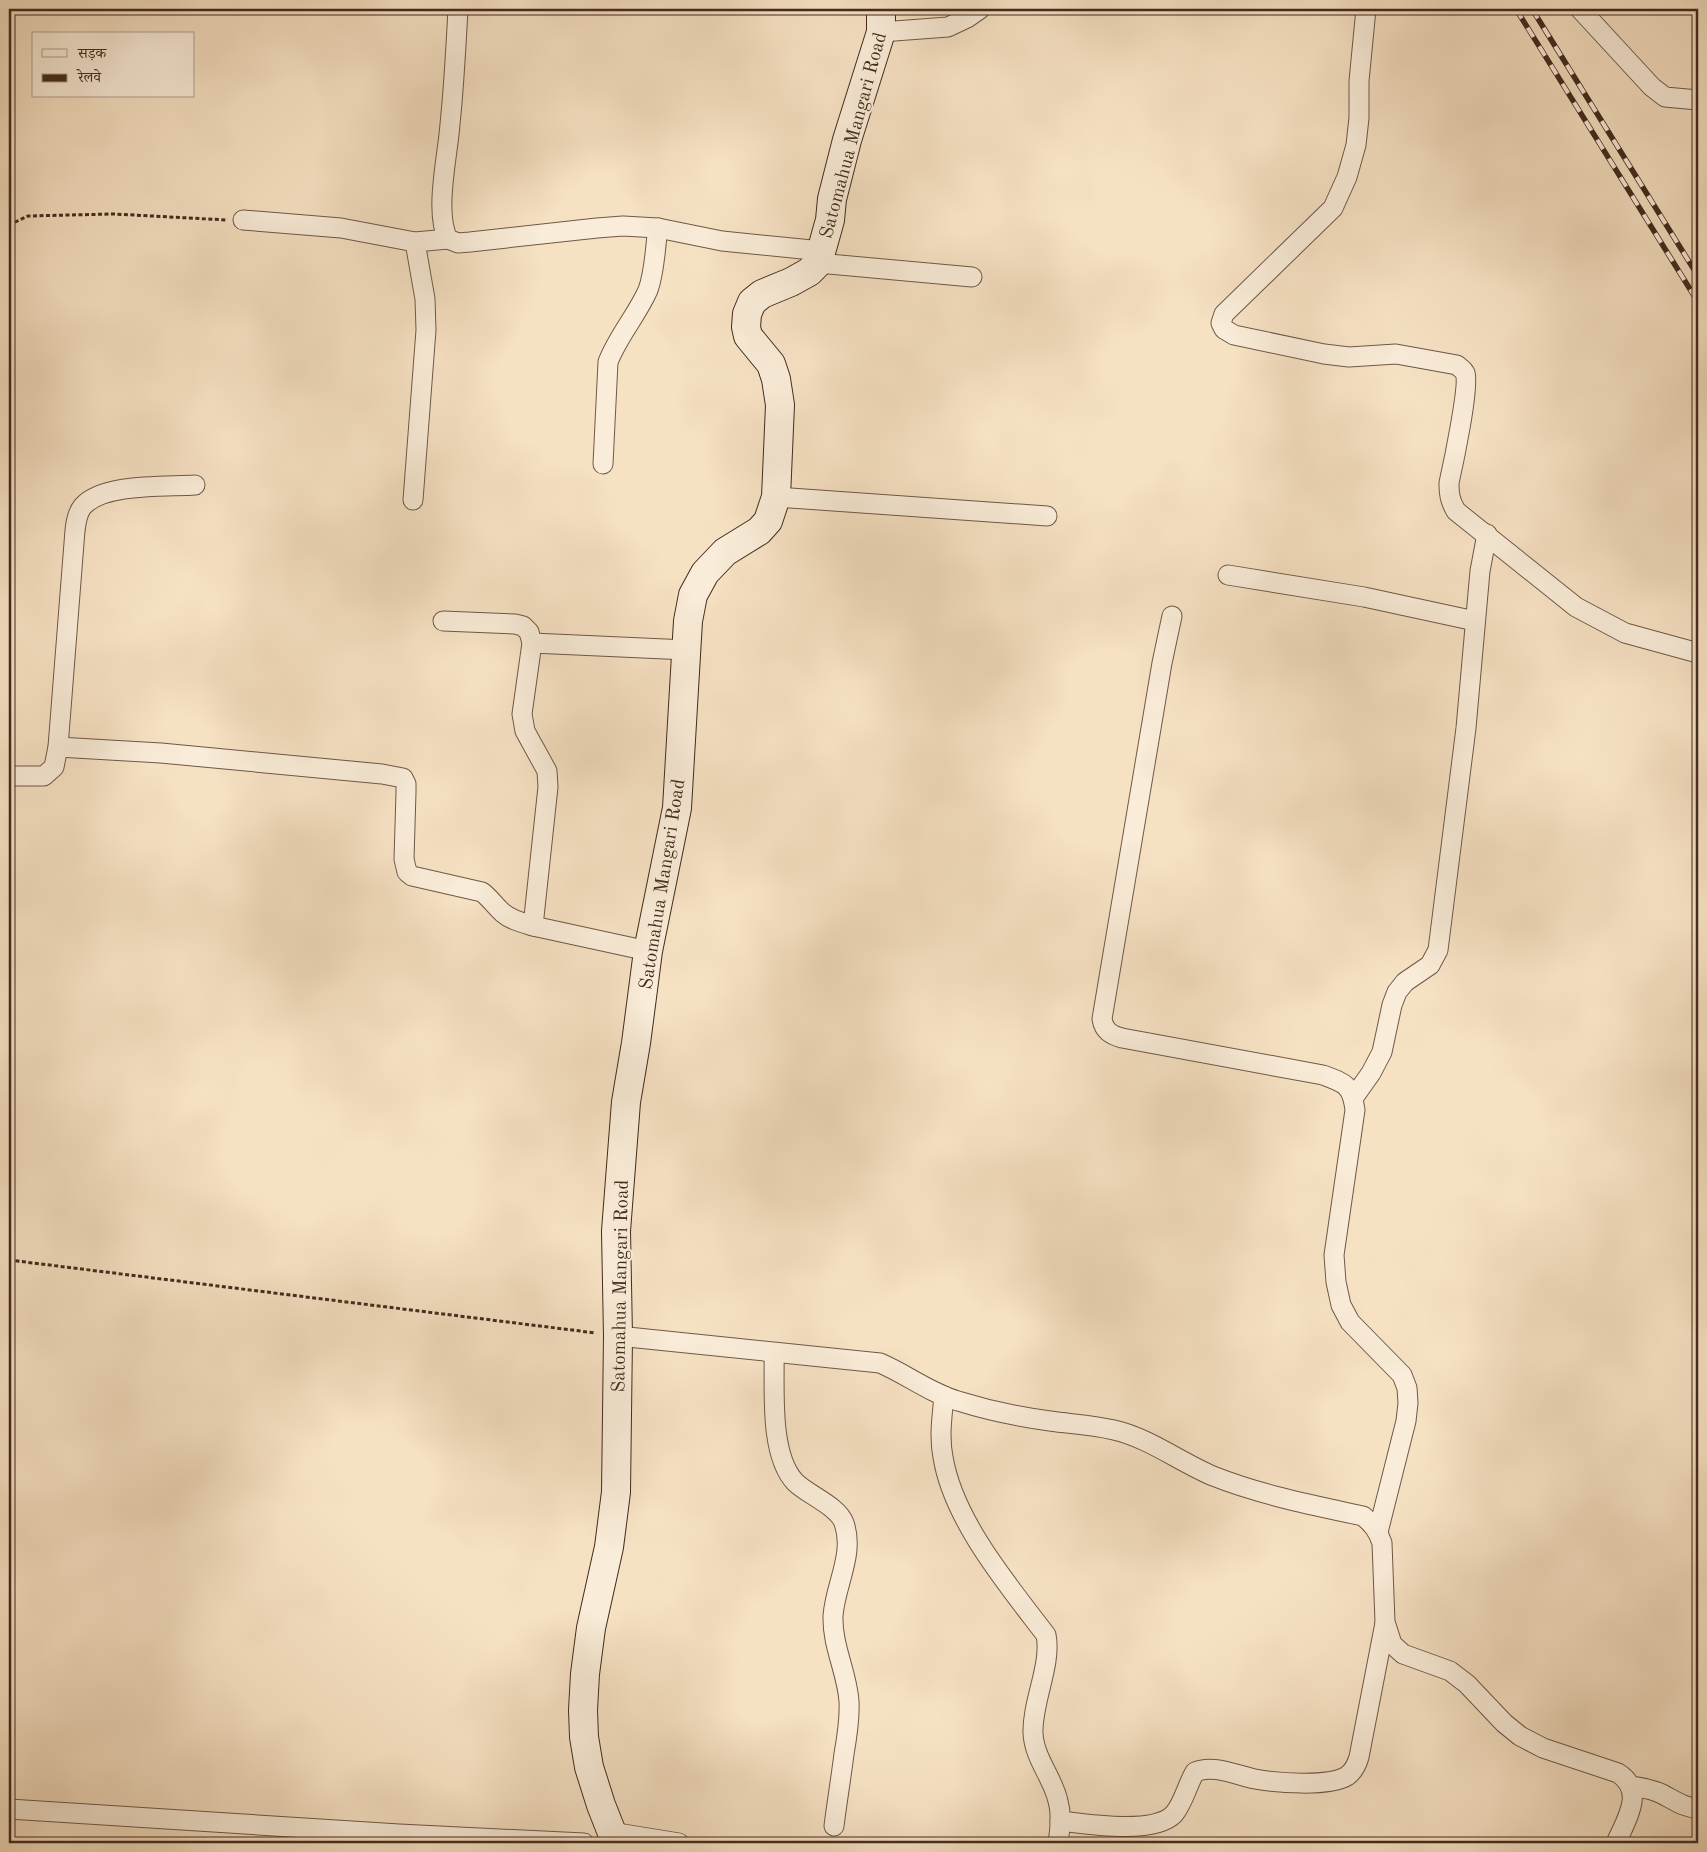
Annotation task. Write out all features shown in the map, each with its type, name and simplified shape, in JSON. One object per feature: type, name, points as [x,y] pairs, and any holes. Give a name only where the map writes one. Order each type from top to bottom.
[{"type":"street","points":[[448,239],[443,229],[441,212],[450,124],[458,9]]},
{"type":"street","points":[[881,20],[948,26],[967,18],[980,9]]},
{"type":"street","points":[[1366,9],[1356,145],[1347,177],[1333,208],[1224,314],[1221,323],[1224,330],[1234,335],[1324,354],[1349,357],[1396,354],[1449,362],[1457,365],[1464,370],[1466,375],[1465,394],[1449,495],[1451,503],[1456,510],[1576,607],[1625,633],[1698,653]]},
{"type":"street","points":[[1580,9],[1652,87],[1665,97],[1698,100]]},
{"type":"street","name":"Satomahua Mangari Road","points":[[614,1838],[589,1767],[584,1737],[585,1674],[591,1628],[609,1547],[616,1492],[618,1336],[616,1231],[625,1111],[648,951],[677,808],[688,621],[694,594],[705,573],[725,552],[759,531],[768,521],[776,498],[780,405],[776,379],[771,364],[748,336],[746,327],[748,314],[752,302],[762,294],[792,282],[808,272],[820,257],[846,140],[881,20]]},
{"type":"street","points":[[243,220],[341,228],[415,242],[448,239],[458,243],[623,226],[658,228],[722,241],[820,257],[972,277]]},
{"type":"street","points":[[603,464],[608,362],[614,346],[648,289],[658,228]]},
{"type":"street","points":[[413,500],[426,330],[424,299],[415,242]]},
{"type":"street","points":[[9,776],[44,776],[54,767],[58,747],[76,519],[82,507],[95,496],[113,490],[195,485]]},
{"type":"street","points":[[776,498],[1047,516]]},
{"type":"street","points":[[1354,1097],[1371,1073],[1382,1052],[1392,1005],[1397,992],[1405,982],[1430,965],[1438,950],[1466,728],[1480,571],[1488,534]]},
{"type":"street","points":[[1228,575],[1364,596],[1475,621]]},
{"type":"street","points":[[1172,616],[1162,663],[1103,1010],[1103,1026],[1112,1035],[1122,1038],[1323,1075],[1340,1081],[1349,1087],[1354,1097],[1354,1126],[1334,1255],[1336,1282],[1341,1305],[1350,1322],[1402,1375],[1407,1388],[1408,1403],[1406,1421],[1378,1532]]},
{"type":"street","points":[[443,621],[515,624],[523,626],[529,632],[532,643],[522,714],[525,731],[547,771],[548,787],[533,926]]},
{"type":"street","points":[[532,643],[687,650]]},
{"type":"street","points":[[58,747],[161,753],[403,778],[406,784],[404,859],[407,872],[412,876],[482,892],[491,898],[505,914],[515,920],[533,926],[648,951]]},
{"type":"street","points":[[618,1336],[880,1363],[899,1371],[944,1396],[995,1411],[1048,1421],[1114,1430],[1164,1452],[1192,1467],[1245,1488],[1363,1516],[1371,1522],[1378,1532],[1382,1543],[1385,1622],[1360,1757],[1356,1768],[1349,1775],[1341,1779],[1324,1782],[1293,1782],[1258,1779],[1212,1769],[1202,1769],[1194,1772],[1174,1814],[1163,1821],[1146,1826],[1118,1826],[1060,1821]]},
{"type":"street","points":[[774,1353],[776,1440],[782,1459],[794,1481],[832,1508],[843,1520],[847,1532],[847,1556],[837,1591],[833,1614],[833,1637],[847,1683],[849,1703],[848,1724],[834,1826]]},
{"type":"street","points":[[944,1396],[941,1435],[943,1458],[958,1507],[982,1548],[1046,1635],[1046,1654],[1033,1735],[1036,1750],[1058,1800],[1060,1821],[1058,1843]]},
{"type":"street","points":[[1385,1622],[1392,1644],[1403,1654],[1450,1671],[1467,1684],[1504,1723],[1520,1736],[1543,1748],[1618,1773],[1627,1779],[1631,1786],[1631,1808],[1616,1843]]},
{"type":"street","points":[[1631,1786],[1649,1789],[1678,1803],[1691,1808],[1698,1808]]},
{"type":"street","points":[[9,1809],[399,1834],[584,1843]]},
{"type":"street","points":[[614,1838],[679,1843]]},
{"type":"path","points":[[9,225],[28,216],[114,214],[243,220]]},
{"type":"path","points":[[9,1260],[618,1336]]},
{"type":"railway","points":[[1516,9],[1698,302]]},
{"type":"railway","points":[[1532,9],[1698,276]]}]
